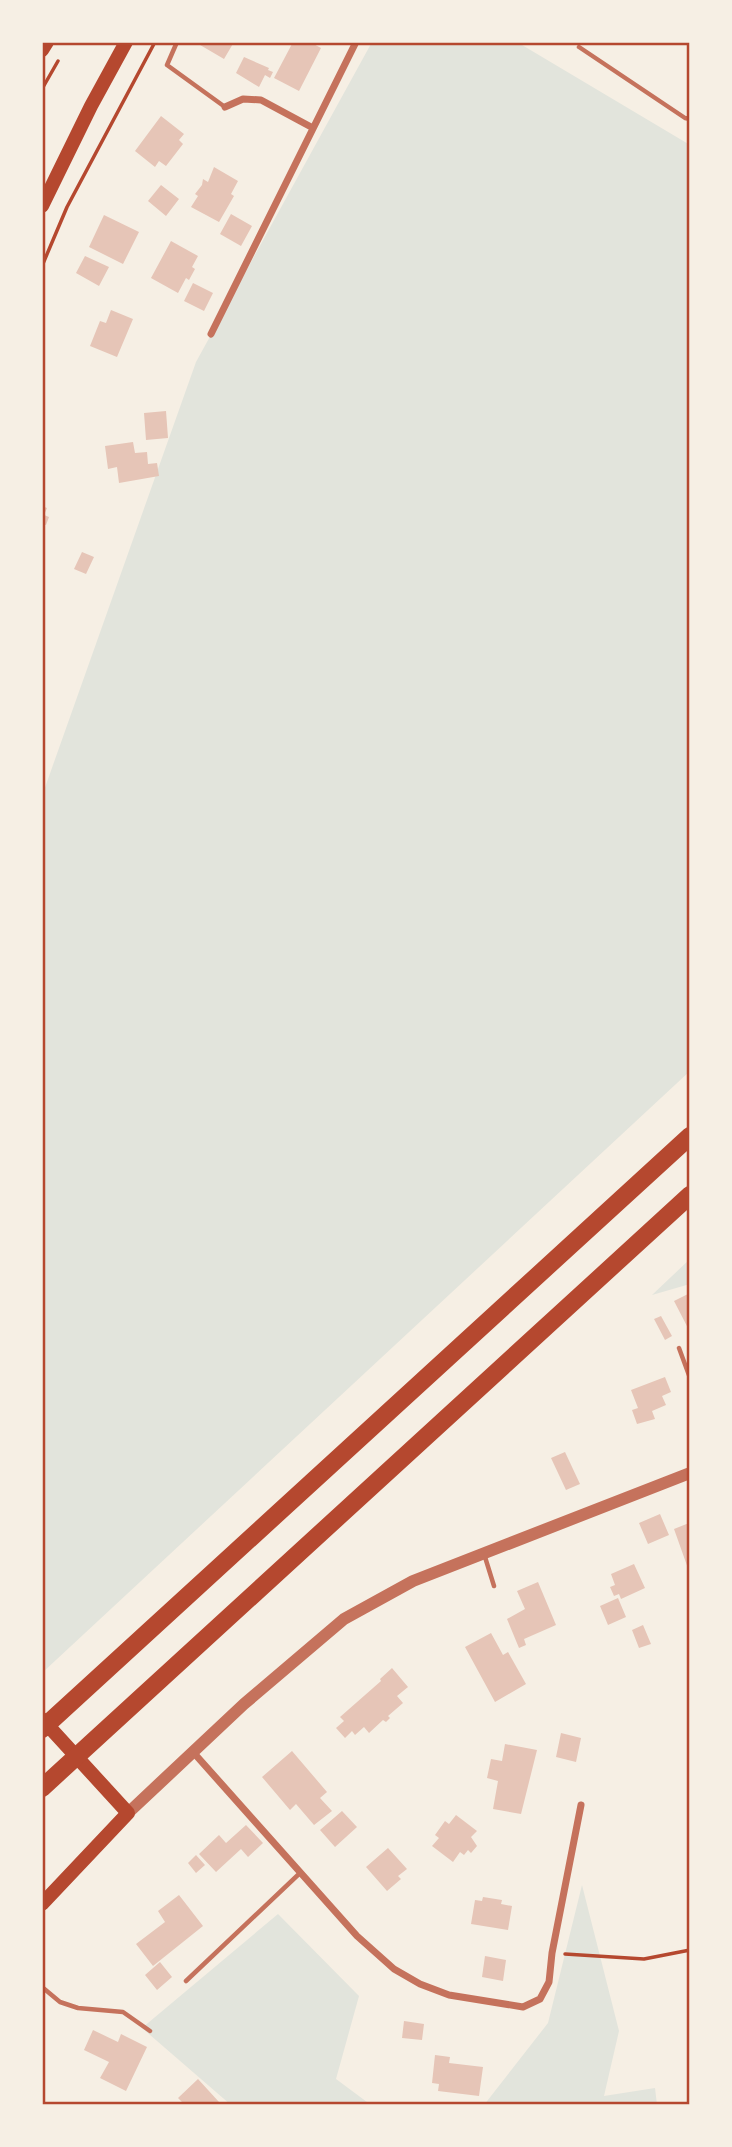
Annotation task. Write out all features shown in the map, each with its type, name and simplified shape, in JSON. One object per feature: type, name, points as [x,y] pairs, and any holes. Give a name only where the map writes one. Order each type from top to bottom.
[{"type":"highway","points":[[42,1729],[690,1136]]},
{"type":"highway","points":[[42,1788],[690,1195]]},
{"type":"main road","points":[[42,50],[47,42]]},
{"type":"main road","points":[[42,206],[126,42]]},
{"type":"main road","points":[[42,1719],[128,1813],[42,1904]]},
{"type":"street","points":[[211,334],[356,42]]},
{"type":"street","points":[[225,107],[243,99],[261,100],[313,128]]},
{"type":"street","points":[[128,1813],[244,1704],[344,1619],[413,1581],[690,1473]]},
{"type":"street","points":[[193,1752],[357,1936],[394,1969],[420,1984],[449,1995],[523,2007],[540,1999],[549,1982],[552,1953],[581,1805]]},
{"type":"lane","points":[[177,42],[167,65],[225,107]]},
{"type":"lane","points":[[579,47],[690,119]]},
{"type":"lane","points":[[679,1348],[690,1378]]},
{"type":"lane","points":[[484,1554],[494,1586]]},
{"type":"lane","points":[[186,1980],[301,1872]]},
{"type":"lane","points":[[42,1987],[60,2002],[78,2008],[123,2012],[150,2031]]},
{"type":"path","points":[[42,266],[68,207],[155,42]]},
{"type":"path","points":[[42,89],[61,52]]},
{"type":"path","points":[[552,1953],[644,1959],[690,1950]]},
{"type":"shaded area","points":[[372,42],[517,42],[690,145],[690,1071],[42,1673],[42,796],[196,362]]},
{"type":"shaded area","points":[[690,1259],[690,1284],[652,1295]]},
{"type":"shaded area","points":[[582,1885],[619,2031],[604,2096],[655,2088],[657,2105],[484,2105],[548,2023]]},
{"type":"shaded area","points":[[278,1914],[359,1996],[336,2079],[371,2105],[231,2105],[142,2028]]},
{"type":"building","points":[[195,42],[234,42],[224,59]]},
{"type":"building","points":[[293,42],[310,42],[321,48],[299,91],[274,78]]},
{"type":"building","points":[[244,57],[273,72],[270,78],[265,75],[259,87],[236,73]]},
{"type":"building","points":[[161,116],[184,134],[179,140],[183,144],[166,166],[159,161],[155,167],[135,151]]},
{"type":"building","points":[[214,167],[238,181],[231,194],[234,196],[219,222],[191,207],[198,196],[195,194],[203,179],[208,182]]},
{"type":"building","points":[[161,185],[179,199],[166,216],[148,201]]},
{"type":"building","points":[[231,214],[252,226],[241,246],[220,234]]},
{"type":"building","points":[[104,215],[139,232],[123,264],[89,247]]},
{"type":"building","points":[[171,241],[198,256],[192,267],[195,269],[189,280],[186,278],[178,293],[151,278]]},
{"type":"building","points":[[85,256],[109,267],[99,286],[76,273]]},
{"type":"building","points":[[193,283],[213,293],[204,311],[184,301]]},
{"type":"building","points":[[111,310],[133,319],[117,357],[90,346],[100,321],[106,323]]},
{"type":"building","points":[[166,411],[168,438],[146,440],[144,413]]},
{"type":"building","points":[[133,442],[135,453],[147,452],[148,464],[157,463],[159,476],[119,483],[117,467],[108,469],[105,446]]},
{"type":"building","points":[[42,506],[47,508],[44,515],[49,517],[46,525],[42,524]]},
{"type":"building","points":[[82,552],[94,557],[86,574],[74,569]]},
{"type":"building","points":[[690,1293],[690,1332],[674,1301]]},
{"type":"building","points":[[661,1316],[672,1336],[665,1340],[654,1319]]},
{"type":"building","points":[[665,1377],[671,1392],[662,1396],[666,1405],[652,1411],[655,1419],[637,1424],[632,1410],[638,1408],[631,1390]]},
{"type":"building","points":[[565,1452],[580,1484],[566,1490],[551,1458]]},
{"type":"building","points":[[660,1514],[669,1535],[648,1544],[639,1523]]},
{"type":"building","points":[[689,1523],[690,1525],[690,1574],[674,1529]]},
{"type":"building","points":[[634,1564],[645,1588],[621,1599],[619,1594],[614,1596],[610,1587],[615,1585],[611,1574]]},
{"type":"building","points":[[538,1582],[556,1625],[524,1639],[526,1645],[519,1648],[507,1619],[525,1609],[517,1591]]},
{"type":"building","points":[[618,1598],[626,1617],[608,1625],[600,1606]]},
{"type":"building","points":[[643,1625],[651,1644],[639,1648],[632,1630]]},
{"type":"building","points":[[491,1633],[503,1655],[508,1652],[526,1684],[495,1702],[465,1647]]},
{"type":"building","points":[[392,1668],[408,1687],[397,1696],[403,1703],[388,1716],[390,1718],[386,1722],[383,1720],[369,1733],[364,1727],[355,1735],[352,1731],[345,1738],[336,1728],[344,1721],[340,1717]]},
{"type":"building","points":[[561,1733],[581,1738],[576,1762],[556,1757]]},
{"type":"building","points":[[505,1744],[537,1750],[521,1814],[493,1809],[498,1781],[487,1778],[491,1759],[502,1761]]},
{"type":"building","points":[[292,1751],[327,1792],[320,1798],[332,1811],[314,1825],[296,1804],[290,1810],[262,1777]]},
{"type":"building","points":[[342,1811],[357,1827],[335,1847],[320,1830]]},
{"type":"building","points":[[456,1815],[477,1831],[471,1837],[477,1846],[471,1853],[468,1850],[464,1855],[460,1852],[453,1862],[432,1846],[439,1838],[435,1835],[445,1821],[449,1824]]},
{"type":"building","points":[[246,1825],[263,1843],[248,1857],[241,1849],[216,1872],[199,1854],[219,1835],[226,1843]]},
{"type":"building","points":[[388,1848],[407,1869],[398,1876],[401,1879],[387,1891],[366,1867]]},
{"type":"building","points":[[196,1855],[205,1865],[196,1873],[188,1863]]},
{"type":"building","points":[[179,1895],[203,1926],[153,1966],[136,1944],[165,1922],[158,1911]]},
{"type":"building","points":[[483,1897],[502,1900],[501,1904],[512,1906],[508,1930],[471,1924],[475,1900],[482,1901]]},
{"type":"building","points":[[485,1956],[506,1960],[503,1981],[482,1977]]},
{"type":"building","points":[[160,1962],[172,1977],[157,1990],[145,1975]]},
{"type":"building","points":[[404,2021],[424,2024],[422,2040],[402,2038]]},
{"type":"building","points":[[93,2030],[118,2042],[121,2034],[147,2047],[126,2091],[100,2078],[109,2062],[84,2050]]},
{"type":"building","points":[[435,2055],[450,2057],[449,2063],[483,2067],[479,2096],[438,2091],[439,2084],[432,2083]]},
{"type":"building","points":[[198,2079],[219,2102],[216,2105],[185,2105],[178,2098]]}]
